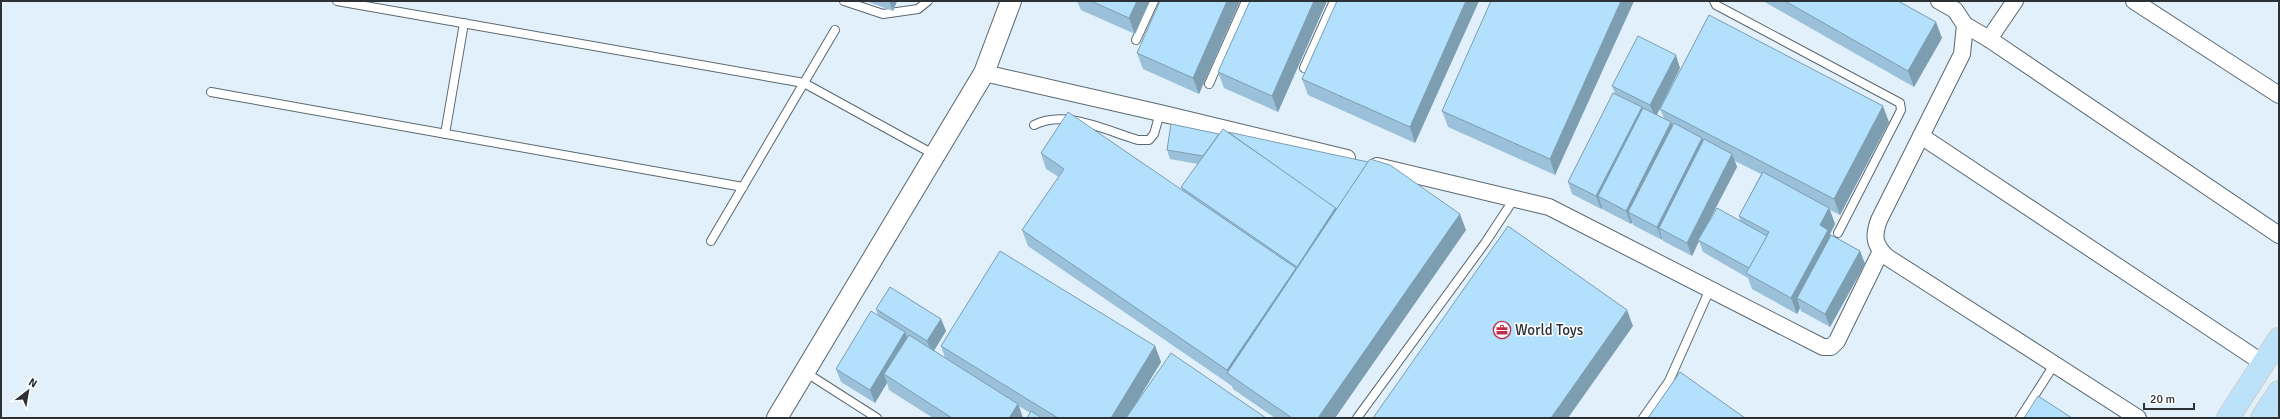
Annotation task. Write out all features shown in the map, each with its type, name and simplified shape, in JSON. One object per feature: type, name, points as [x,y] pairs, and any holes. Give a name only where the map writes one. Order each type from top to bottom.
[{"type":"main road","points":[[2228,418],[2279,339]]},
{"type":"main road","points":[[2262,418],[2279,392]]},
{"type":"street","points":[[777,418],[984,73],[1012,1]]},
{"type":"street","points":[[1938,1],[1955,10],[1965,25],[1989,39],[2279,235]]},
{"type":"street","points":[[1989,39],[2015,1]]},
{"type":"street","points":[[2134,1],[2279,95]]},
{"type":"street","points":[[1965,25],[1962,54],[1879,220],[1874,234],[1874,239],[1881,251],[2054,365],[2138,418]]},
{"type":"street","points":[[984,73],[1160,113],[1549,208],[1572,218],[1823,346],[1831,347],[1837,341],[1881,251]]},
{"type":"street","points":[[1921,136],[2263,363]]},
{"type":"lane","points":[[337,1],[804,83],[935,155]]},
{"type":"lane","points":[[844,1],[882,14],[918,9],[928,1]]},
{"type":"lane","points":[[1136,40],[1154,1]]},
{"type":"lane","points":[[1209,84],[1246,1]]},
{"type":"lane","points":[[1304,68],[1334,1]]},
{"type":"lane","points":[[1714,1],[1716,5],[1900,103],[1901,110],[1838,233]]},
{"type":"lane","points":[[445,134],[464,24]]},
{"type":"lane","points":[[711,241],[835,30]]},
{"type":"lane","points":[[211,92],[743,187]]},
{"type":"lane","points":[[1034,125],[1046,119],[1060,118],[1138,140],[1149,140],[1154,134],[1160,113]]},
{"type":"lane","points":[[1357,418],[1485,243],[1514,199]]},
{"type":"lane","points":[[1643,418],[1669,381],[1710,288]]},
{"type":"lane","points":[[2020,418],[2054,365]]},
{"type":"lane","points":[[805,371],[878,418]]},
{"type":"building","points":[[1091,1],[1137,1],[1129,18]]},
{"type":"building","points":[[1160,1],[1227,1],[1193,78],[1137,53]]},
{"type":"building","points":[[1250,1],[1314,1],[1272,96],[1218,72]]},
{"type":"building","points":[[1337,1],[1466,1],[1410,127],[1302,79]]},
{"type":"building","points":[[1491,1],[1621,1],[1550,159],[1442,111]]},
{"type":"building","points":[[1785,1],[1898,1],[1936,22],[1908,71]]},
{"type":"building","points":[[1709,15],[1883,106],[1834,199],[1660,109]]},
{"type":"building","points":[[1638,36],[1676,55],[1650,105],[1612,86]]},
{"type":"building","points":[[1613,93],[1642,107],[1596,196],[1568,182]]},
{"type":"building","points":[[1643,108],[1671,122],[1626,211],[1598,196]]},
{"type":"building","points":[[1068,112],[1296,268],[1227,370],[1022,230],[1064,169],[1041,153]]},
{"type":"building","points":[[1674,123],[1702,138],[1657,227],[1628,212]]},
{"type":"building","points":[[1171,124],[1219,134],[1203,156],[1167,150]]},
{"type":"building","points":[[1223,129],[1336,207],[1297,267],[1181,187]]},
{"type":"building","points":[[1228,132],[1368,162],[1337,209]]},
{"type":"building","points":[[1704,139],[1732,154],[1687,243],[1659,228]]},
{"type":"building","points":[[1370,159],[1390,165],[1460,214],[1318,418],[1292,418],[1227,373]]},
{"type":"building","points":[[1763,172],[1829,208],[1820,225],[1828,230],[1791,298],[1746,273],[1769,232],[1739,216]]},
{"type":"building","points":[[1717,208],[1767,236],[1749,268],[1698,240]]},
{"type":"building","points":[[1508,226],[1627,310],[1551,418],[1373,418]]},
{"type":"building","points":[[1831,235],[1860,251],[1825,314],[1797,298]]},
{"type":"building","points":[[1000,251],[1155,346],[1111,418],[1058,418],[941,346]]},
{"type":"building","points":[[890,287],[941,319],[927,341],[876,309]]},
{"type":"building","points":[[871,311],[905,332],[870,390],[836,369]]},
{"type":"building","points":[[909,335],[1018,404],[1009,418],[952,418],[884,374]]},
{"type":"building","points":[[1171,353],[1266,418],[1126,418]]},
{"type":"building","points":[[1680,372],[1745,418],[1648,418]]},
{"type":"building","points":[[2038,396],[2072,418],[2024,418]]},
{"type":"building","points":[[1031,411],[1042,418],[1027,418]]},
{"type":"place","name":"World Toys","points":[[1502,330]]}]
